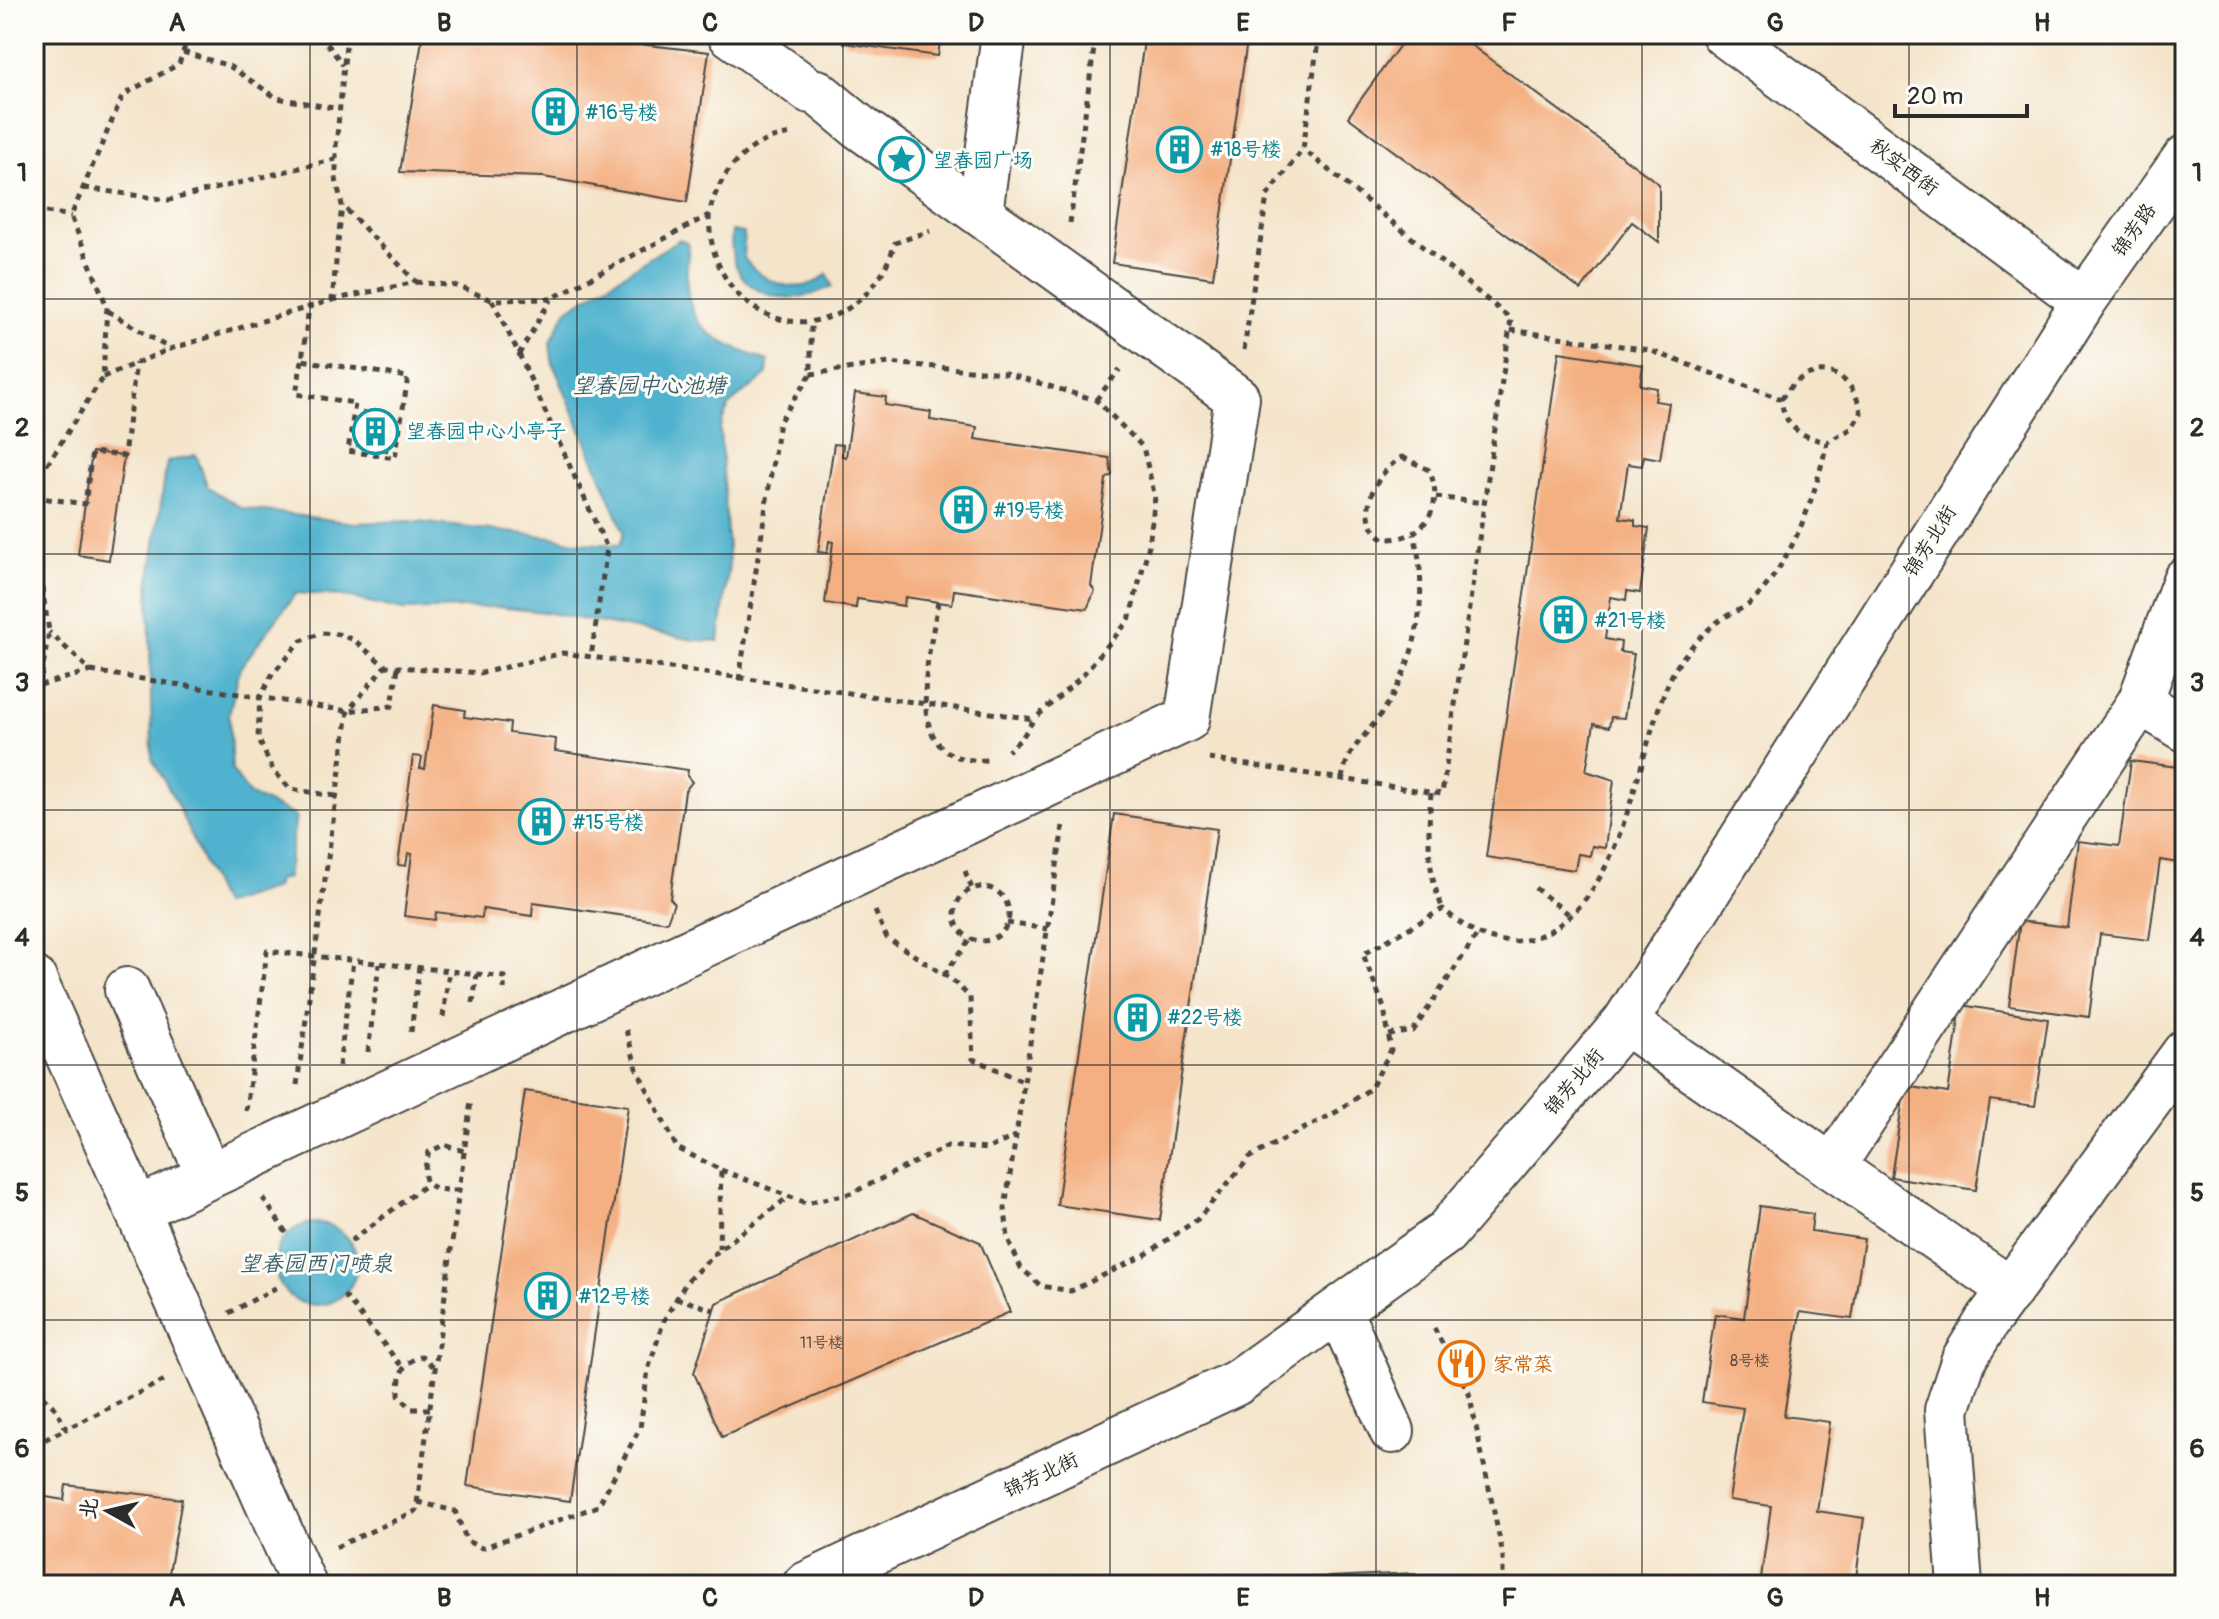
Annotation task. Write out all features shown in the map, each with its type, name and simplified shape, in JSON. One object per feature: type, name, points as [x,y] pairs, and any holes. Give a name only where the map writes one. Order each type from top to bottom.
[{"type":"street","points":[[137,1210],[1187,719],[1237,398],[858,126],[817,92],[810,91],[730,34]]},
{"type":"street","points":[[980,213],[1004,34]]},
{"type":"street","name":"秋实西街","points":[[1724,34],[2084,301]]},
{"type":"street","name":"锦芳路","points":[[2084,301],[2185,158]]},
{"type":"street","name":"锦芳北街","points":[[805,1585],[1236,1383],[1445,1233],[1625,1022],[2084,301]]},
{"type":"street","points":[[1832,1167],[2140,702],[2185,580]]},
{"type":"street","points":[[2140,702],[2185,729]]},
{"type":"street","points":[[34,979],[300,1576]]},
{"type":"street","points":[[127,990],[224,1169]]},
{"type":"street","points":[[1625,1022],[2011,1290]]},
{"type":"street","points":[[1960,1585],[1947,1410],[1964,1359],[2185,1052]]},
{"type":"street","points":[[1339,1310],[1392,1431]]},
{"type":"path","points":[[34,485],[103,377],[108,311],[71,216],[123,95],[179,64],[189,34]]},
{"type":"path","points":[[320,34],[343,65]]},
{"type":"path","points":[[332,300],[342,205],[336,159],[347,34]]},
{"type":"path","points":[[1063,273],[1096,34]]},
{"type":"path","points":[[1237,398],[1267,196],[1303,149],[1319,34]]},
{"type":"path","points":[[183,52],[229,66],[277,98],[339,109]]},
{"type":"path","points":[[858,126],[783,134],[762,142],[738,158],[720,180],[709,215],[709,240],[716,266],[730,288],[749,305],[767,315],[811,321],[832,317],[871,292],[887,269],[895,243],[980,213]]},
{"type":"path","points":[[1205,758],[1442,794],[1511,319],[1303,149]]},
{"type":"path","points":[[84,188],[169,200],[336,159]]},
{"type":"path","points":[[342,205],[416,282]]},
{"type":"path","points":[[34,210],[71,216]]},
{"type":"path","points":[[103,377],[170,349],[332,300],[416,282],[457,286],[492,300],[551,299],[709,215]]},
{"type":"path","points":[[519,354],[551,299]]},
{"type":"path","points":[[492,300],[607,548],[591,657]]},
{"type":"path","points":[[302,360],[408,377],[395,458],[348,451],[355,403],[296,394],[309,307]]},
{"type":"path","points":[[108,311],[170,349]]},
{"type":"path","points":[[739,680],[779,422],[811,374],[811,321]]},
{"type":"path","points":[[1510,330],[1649,350],[1781,399]]},
{"type":"path","points":[[34,497],[85,504],[92,452],[124,456],[136,363]]},
{"type":"path","points":[[811,374],[889,363],[1005,373],[1096,400],[1143,447],[1155,497],[1149,545],[1129,620],[1080,678],[1034,719],[1022,738],[1006,753],[985,761],[960,756],[939,745],[926,724],[923,704],[938,602]]},
{"type":"path","points":[[1823,372],[1843,378],[1857,394],[1861,413],[1851,429],[1827,442],[1803,437],[1787,422],[1781,399],[1790,384],[1804,374],[1823,372]]},
{"type":"path","points":[[1431,793],[1427,840],[1431,882],[1443,909],[1477,935],[1492,941],[1526,941],[1558,927],[1602,871],[1625,821],[1674,671],[1695,644],[1721,619],[1753,602],[1787,554],[1816,485],[1827,442]]},
{"type":"path","points":[[1402,457],[1429,470],[1436,497],[1432,512],[1414,534],[1402,540],[1384,539],[1376,534],[1369,513],[1374,487],[1379,477],[1402,457]]},
{"type":"path","points":[[1436,497],[1484,503]]},
{"type":"path","points":[[1342,779],[1345,760],[1378,719],[1405,671],[1421,602],[1421,563],[1414,534]]},
{"type":"path","points":[[34,540],[49,631],[37,687],[91,671],[348,711],[392,706],[398,667]]},
{"type":"path","points":[[49,631],[91,671]]},
{"type":"path","points":[[335,796],[290,789],[273,770],[258,738],[260,697],[273,673],[301,641],[322,633],[354,640],[385,666],[482,673],[563,653],[1034,719]]},
{"type":"path","points":[[290,1138],[348,711],[385,666]]},
{"type":"path","points":[[1071,774],[1005,1208],[1008,1239],[1021,1268],[1041,1286],[1071,1291],[1145,1255],[1198,1219],[1250,1157],[1338,1111],[1371,1088],[1391,1050],[1384,1008],[1363,954],[1443,909]]},
{"type":"path","points":[[858,873],[887,938],[944,975],[970,997],[973,1059],[1025,1082]]},
{"type":"path","points":[[989,888],[1004,898],[1009,914],[1007,923],[996,937],[978,942],[970,939],[962,934],[954,917],[958,900],[972,889],[989,888]]},
{"type":"path","points":[[1535,888],[1570,915]]},
{"type":"path","points":[[1007,923],[1048,929]]},
{"type":"path","points":[[1389,1035],[1413,1031],[1477,935]]},
{"type":"path","points":[[944,975],[970,939]]},
{"type":"path","points":[[224,1169],[267,951],[505,977]]},
{"type":"path","points":[[347,1112],[353,960]]},
{"type":"path","points":[[347,1112],[379,964]]},
{"type":"path","points":[[404,1085],[419,967]]},
{"type":"path","points":[[613,987],[637,1069],[677,1148],[787,1198],[806,1203],[852,1193],[948,1146],[987,1149],[1016,1136]]},
{"type":"path","points":[[300,1576],[416,1511],[478,1050]]},
{"type":"path","points":[[459,1190],[438,1190],[427,1184],[423,1173],[429,1152],[444,1145],[464,1151]]},
{"type":"path","points":[[719,1250],[721,1170]]},
{"type":"path","points":[[351,1241],[427,1184]]},
{"type":"path","points":[[418,1502],[455,1511],[467,1541],[482,1548],[598,1506],[640,1428],[648,1370],[664,1320],[676,1298],[687,1281],[719,1250],[787,1198]]},
{"type":"path","points":[[34,1445],[66,1429],[198,1347],[281,1285]]},
{"type":"path","points":[[344,1295],[403,1368]]},
{"type":"path","points":[[676,1298],[714,1310]]},
{"type":"path","points":[[1434,1328],[1469,1393],[1503,1555],[1503,1585]]},
{"type":"path","points":[[430,1409],[412,1409],[399,1395],[399,1375],[408,1361],[422,1356],[435,1368]]},
{"type":"path","points":[[34,1388],[56,1409],[66,1429]]},
{"type":"water","points":[[732,231],[744,233],[744,258],[771,281],[794,287],[805,286],[827,274],[832,286],[814,294],[795,297],[777,297],[761,292],[747,282],[738,269],[732,252]]},
{"type":"water","name":"望春园中心池塘","points":[[680,239],[689,245],[687,291],[691,308],[699,322],[725,343],[768,361],[767,374],[733,402],[720,428],[729,564],[719,641],[694,640],[544,612],[495,607],[403,610],[342,596],[296,593],[240,668],[229,714],[232,770],[250,795],[296,816],[287,878],[277,880],[275,888],[222,905],[175,800],[152,759],[149,585],[167,462],[196,455],[208,487],[242,508],[355,523],[409,521],[552,537],[579,543],[620,545],[624,532],[552,361],[550,343],[567,310]]},
{"type":"water","name":"望春园西门喷泉","points":[[308,1223],[324,1223],[339,1230],[350,1241],[357,1264],[354,1280],[345,1293],[324,1305],[308,1305],[293,1298],[282,1287],[275,1272],[275,1256],[282,1241],[293,1230]]},
{"type":"building","name":"#16号楼","points":[[423,34],[551,34],[709,52],[687,202],[543,177],[400,172]]},
{"type":"building","points":[[846,34],[941,34],[938,56],[844,43]]},
{"type":"building","name":"#18号楼","points":[[1145,34],[1248,34],[1213,278],[1112,263]]},
{"type":"building","points":[[1408,34],[1456,34],[1659,184],[1659,242],[1632,222],[1581,290],[1348,117]]},
{"type":"building","name":"#21号楼","points":[[1559,352],[1643,365],[1640,385],[1657,388],[1655,401],[1669,403],[1660,459],[1644,456],[1642,466],[1628,464],[1620,518],[1635,520],[1635,526],[1649,528],[1640,593],[1627,591],[1626,600],[1611,597],[1605,639],[1621,642],[1620,652],[1634,654],[1624,718],[1611,717],[1609,727],[1594,724],[1586,771],[1614,780],[1605,848],[1592,846],[1590,856],[1578,854],[1575,870],[1486,857]]},
{"type":"building","name":"#19号楼","points":[[855,393],[886,397],[885,405],[931,412],[930,420],[977,427],[975,439],[1109,458],[1112,475],[1106,479],[1091,586],[1095,591],[1087,609],[954,590],[952,604],[905,597],[904,606],[857,599],[856,608],[825,603],[833,542],[829,541],[827,553],[818,552],[834,444],[843,445],[842,456],[846,457]]},
{"type":"building","name":"望春园中心小亭子","points":[[363,412],[392,417],[387,451],[357,446]]},
{"type":"building","points":[[92,452],[124,456],[109,560],[78,555]]},
{"type":"building","name":"#15号楼","points":[[434,705],[465,710],[464,717],[510,723],[509,733],[556,739],[555,751],[688,770],[687,776],[692,782],[685,791],[670,898],[674,903],[667,922],[533,903],[532,916],[483,909],[482,918],[436,912],[435,920],[404,916],[412,854],[408,853],[406,866],[398,865],[413,756],[422,757],[420,768],[425,769]]},
{"type":"building","points":[[2131,761],[2185,768],[2185,864],[2160,860],[2149,940],[2100,934],[2089,1017],[2009,1006],[2020,921],[2067,927],[2078,841],[2119,846]]},
{"type":"building","name":"#22号楼","points":[[1114,814],[1217,829],[1160,1220],[1057,1205]]},
{"type":"building","points":[[1961,1005],[2048,1019],[2035,1106],[1990,1100],[1976,1190],[1891,1177],[1905,1086],[1948,1093]]},
{"type":"building","name":"#12号楼","points":[[525,1091],[628,1106],[570,1501],[467,1486]]},
{"type":"building","points":[[1760,1206],[1813,1214],[1811,1231],[1864,1239],[1852,1319],[1800,1312],[1784,1416],[1830,1422],[1817,1511],[1864,1518],[1855,1585],[1760,1585],[1771,1506],[1729,1500],[1743,1408],[1702,1402],[1715,1314],[1744,1318]]},
{"type":"building","points":[[913,1213],[980,1242],[1010,1312],[722,1437],[694,1373],[716,1303]]},
{"type":"building","points":[[66,1485],[182,1499],[167,1585],[34,1585],[34,1495],[64,1500]]},
{"type":"building","points":[[1415,1573],[1416,1585],[1309,1585],[1308,1578]]},
{"type":"place","name":"#16号楼","points":[[555,112]]},
{"type":"place","name":"#18号楼","points":[[1180,149]]},
{"type":"place","name":"望春园广场","points":[[902,160]]},
{"type":"place","name":"望春园中心小亭子","points":[[375,431]]},
{"type":"place","name":"#19号楼","points":[[963,510]]},
{"type":"place","name":"#21号楼","points":[[1564,620]]},
{"type":"place","name":"#15号楼","points":[[542,822]]},
{"type":"place","name":"#22号楼","points":[[1137,1017]]},
{"type":"place","name":"#12号楼","points":[[548,1296]]},
{"type":"place","name":"家常菜","points":[[1462,1364]]}]
